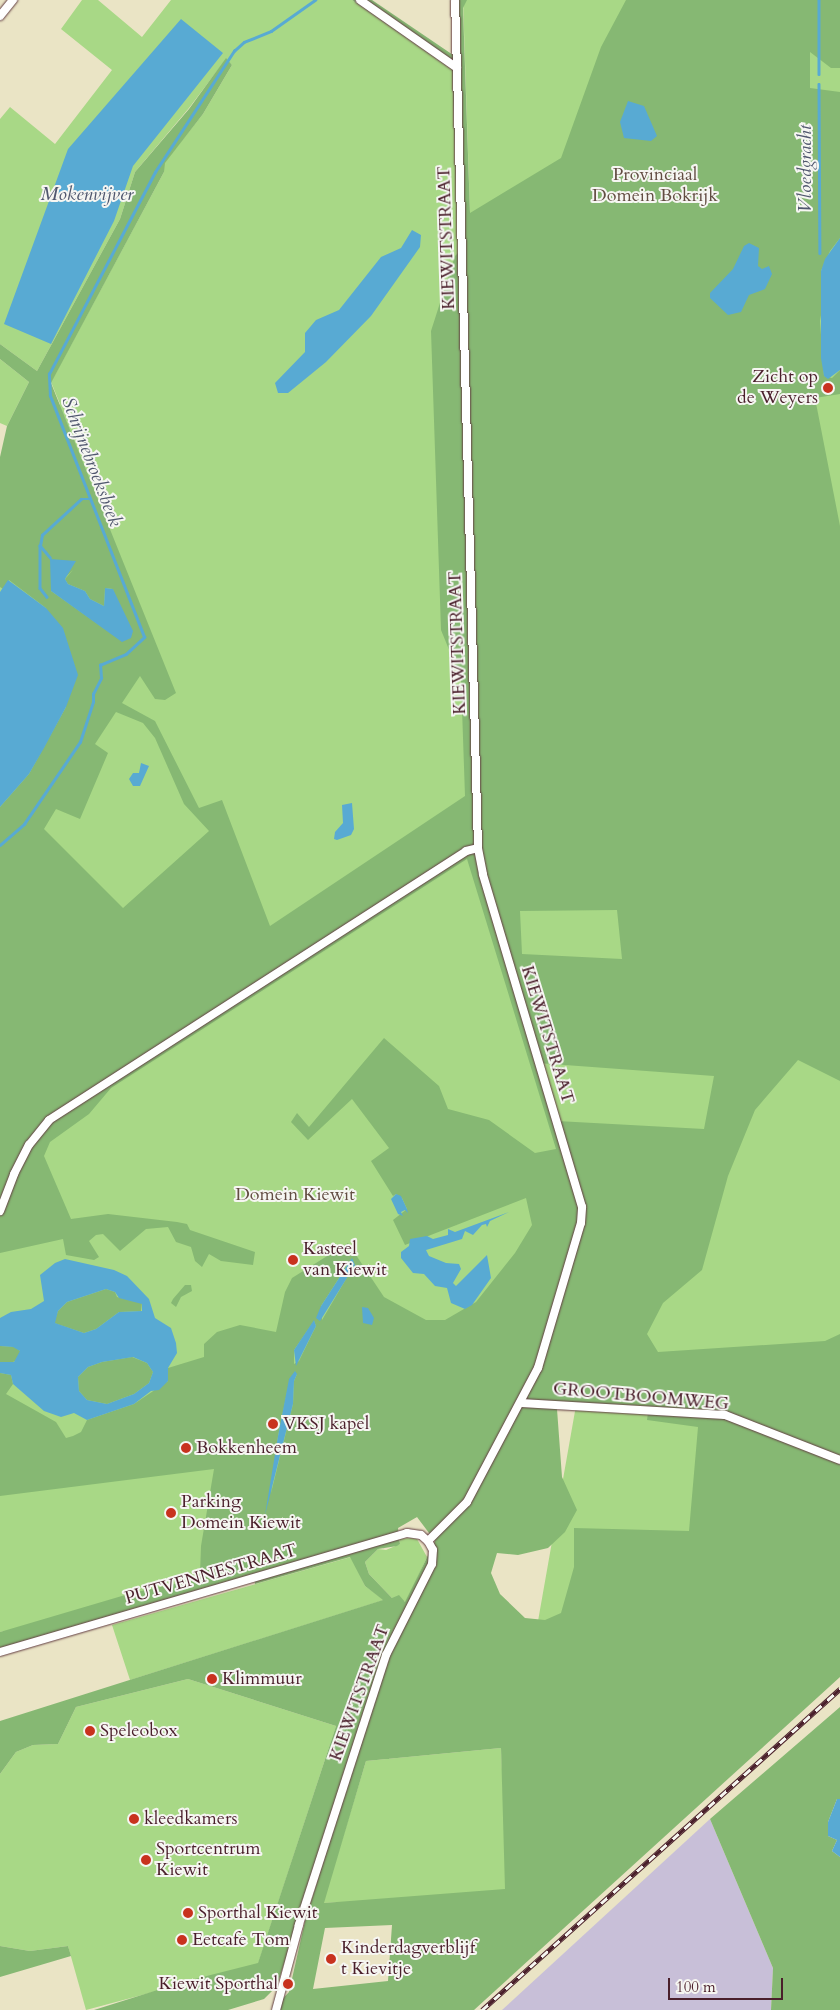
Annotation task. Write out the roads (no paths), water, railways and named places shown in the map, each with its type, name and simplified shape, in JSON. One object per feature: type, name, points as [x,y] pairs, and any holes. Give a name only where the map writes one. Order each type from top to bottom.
[{"type":"street","points":[[0,16],[13,0]]},
{"type":"street","points":[[360,0],[457,68]]},
{"type":"street","name":"KIEWITSTRAAT","points":[[276,2010],[299,1925],[386,1655],[432,1564],[433,1550],[428,1541],[467,1502],[522,1403],[546,1345],[582,1207],[482,874],[478,848],[455,0]]},
{"type":"street","points":[[0,1211],[14,1174],[29,1145],[50,1120],[458,857],[478,848]]},
{"type":"street","name":"GROOTBOOMWEG","points":[[522,1403],[725,1415],[840,1460]]},
{"type":"street","name":"PUTVENNESTRAAT","points":[[0,1652],[407,1533],[422,1535],[428,1541]]},
{"type":"water","name":"Mokenvijver","points":[[181,19],[223,53],[133,166],[114,221],[51,344],[4,324],[68,149]]},
{"type":"water","points":[[628,101],[644,106],[657,136],[651,141],[624,138],[620,122]]},
{"type":"water","points":[[412,230],[421,235],[420,247],[371,316],[326,362],[288,393],[278,393],[275,383],[305,352],[305,333],[316,320],[339,310],[381,257],[401,248]]},
{"type":"water","points":[[840,238],[840,370],[828,379],[824,376],[821,358],[821,271],[825,259]]},
{"type":"water","points":[[749,243],[759,248],[758,266],[762,269],[769,266],[772,274],[765,289],[749,295],[741,312],[728,315],[710,298],[710,293],[733,269],[744,246]]},
{"type":"water","points":[[50,559],[76,561],[65,579],[68,584],[85,591],[90,599],[104,606],[105,588],[113,589],[133,631],[131,638],[122,642],[51,591]]},
{"type":"water","points":[[8,580],[46,608],[63,628],[78,675],[66,707],[29,774],[0,807],[0,592]]},
{"type":"water","points":[[141,763],[149,766],[140,786],[133,786],[129,779],[133,773],[139,773]]},
{"type":"water","points":[[352,803],[354,829],[351,835],[337,840],[334,839],[335,832],[343,823],[342,805]]},
{"type":"water","points":[[396,1194],[401,1196],[407,1209],[408,1213],[405,1210],[401,1212],[403,1216],[398,1214],[391,1199]]},
{"type":"water","points":[[509,1212],[490,1221],[487,1227],[486,1224],[482,1225],[473,1235],[465,1231],[462,1239],[426,1250],[429,1256],[446,1263],[459,1264],[461,1269],[453,1283],[456,1286],[487,1255],[491,1278],[472,1305],[465,1309],[451,1303],[447,1288],[435,1286],[424,1274],[413,1273],[401,1258],[401,1252],[409,1246],[410,1239],[427,1236],[433,1239],[448,1235],[448,1229],[455,1232]]},
{"type":"water","points":[[352,1258],[355,1265],[320,1321],[316,1318],[321,1306]]},
{"type":"water","points":[[65,1259],[114,1270],[127,1276],[149,1299],[155,1318],[171,1328],[176,1343],[177,1353],[168,1368],[168,1381],[159,1390],[151,1391],[134,1404],[87,1420],[74,1413],[61,1417],[44,1411],[13,1384],[11,1375],[0,1373],[0,1362],[14,1362],[20,1351],[13,1347],[0,1346],[0,1318],[11,1312],[31,1309],[44,1301],[40,1275],[55,1263]],"holes":[[[106,1289],[115,1292],[119,1298],[142,1304],[142,1311],[119,1312],[96,1329],[84,1333],[55,1323],[58,1311],[67,1302]],[[133,1357],[147,1363],[153,1372],[149,1383],[134,1394],[107,1404],[87,1400],[79,1391],[78,1377],[88,1367],[102,1362]]]},
{"type":"water","points":[[362,1307],[368,1308],[374,1318],[372,1325],[363,1323]]},
{"type":"water","points":[[314,1320],[316,1326],[296,1366],[294,1350]]},
{"type":"water","points":[[295,1371],[297,1374],[294,1381],[293,1404],[265,1515],[289,1379]]},
{"type":"water","points":[[837,1799],[840,1799],[840,1857],[832,1851],[837,1840],[828,1836],[828,1822]]},
{"type":"waterway","name":"Schrijnebroeksbeek","points":[[0,845],[24,824],[80,742],[93,702],[93,694],[101,678],[100,665],[126,654],[144,637],[50,396],[49,374],[155,172],[234,51],[244,42],[271,31],[315,0]]},
{"type":"waterway","name":"Vloedgracht","points":[[819,0],[819,74]]},
{"type":"waterway","name":"Vloedgracht","points":[[819,84],[820,253]]},
{"type":"waterway","points":[[50,558],[40,546],[42,535],[81,499],[89,499]]},
{"type":"waterway","points":[[40,546],[40,588],[47,597]]},
{"type":"railway","points":[[482,2010],[840,1689]]},
{"type":"place","name":"Zicht op de Weyers","points":[[828,388]]},
{"type":"place","name":"Kasteel van Kiewit","points":[[293,1260]]},
{"type":"place","name":"VKSJ kapel","points":[[273,1424]]},
{"type":"place","name":"Bokkenheem","points":[[186,1448]]},
{"type":"place","name":"Parking Domein Kiewit","points":[[171,1513]]},
{"type":"place","name":"Klimmuur","points":[[212,1679]]},
{"type":"place","name":"Speleobox","points":[[90,1731]]},
{"type":"place","name":"kleedkamers","points":[[134,1819]]},
{"type":"place","name":"Sportcentrum Kiewit","points":[[146,1860]]},
{"type":"place","name":"Sporthal Kiewit","points":[[188,1913]]},
{"type":"place","name":"Eetcafe Tom","points":[[182,1940]]},
{"type":"place","name":"Kinderdagverblijf t Kievitje","points":[[331,1959]]},
{"type":"place","name":"Kiewit Sporthal","points":[[288,1984]]},
{"type":"park label","name":"Provinciaal Domein Bokrijk","points":[[655,186]]},
{"type":"park label","name":"Domein Kiewit","points":[[295,1195]]}]
